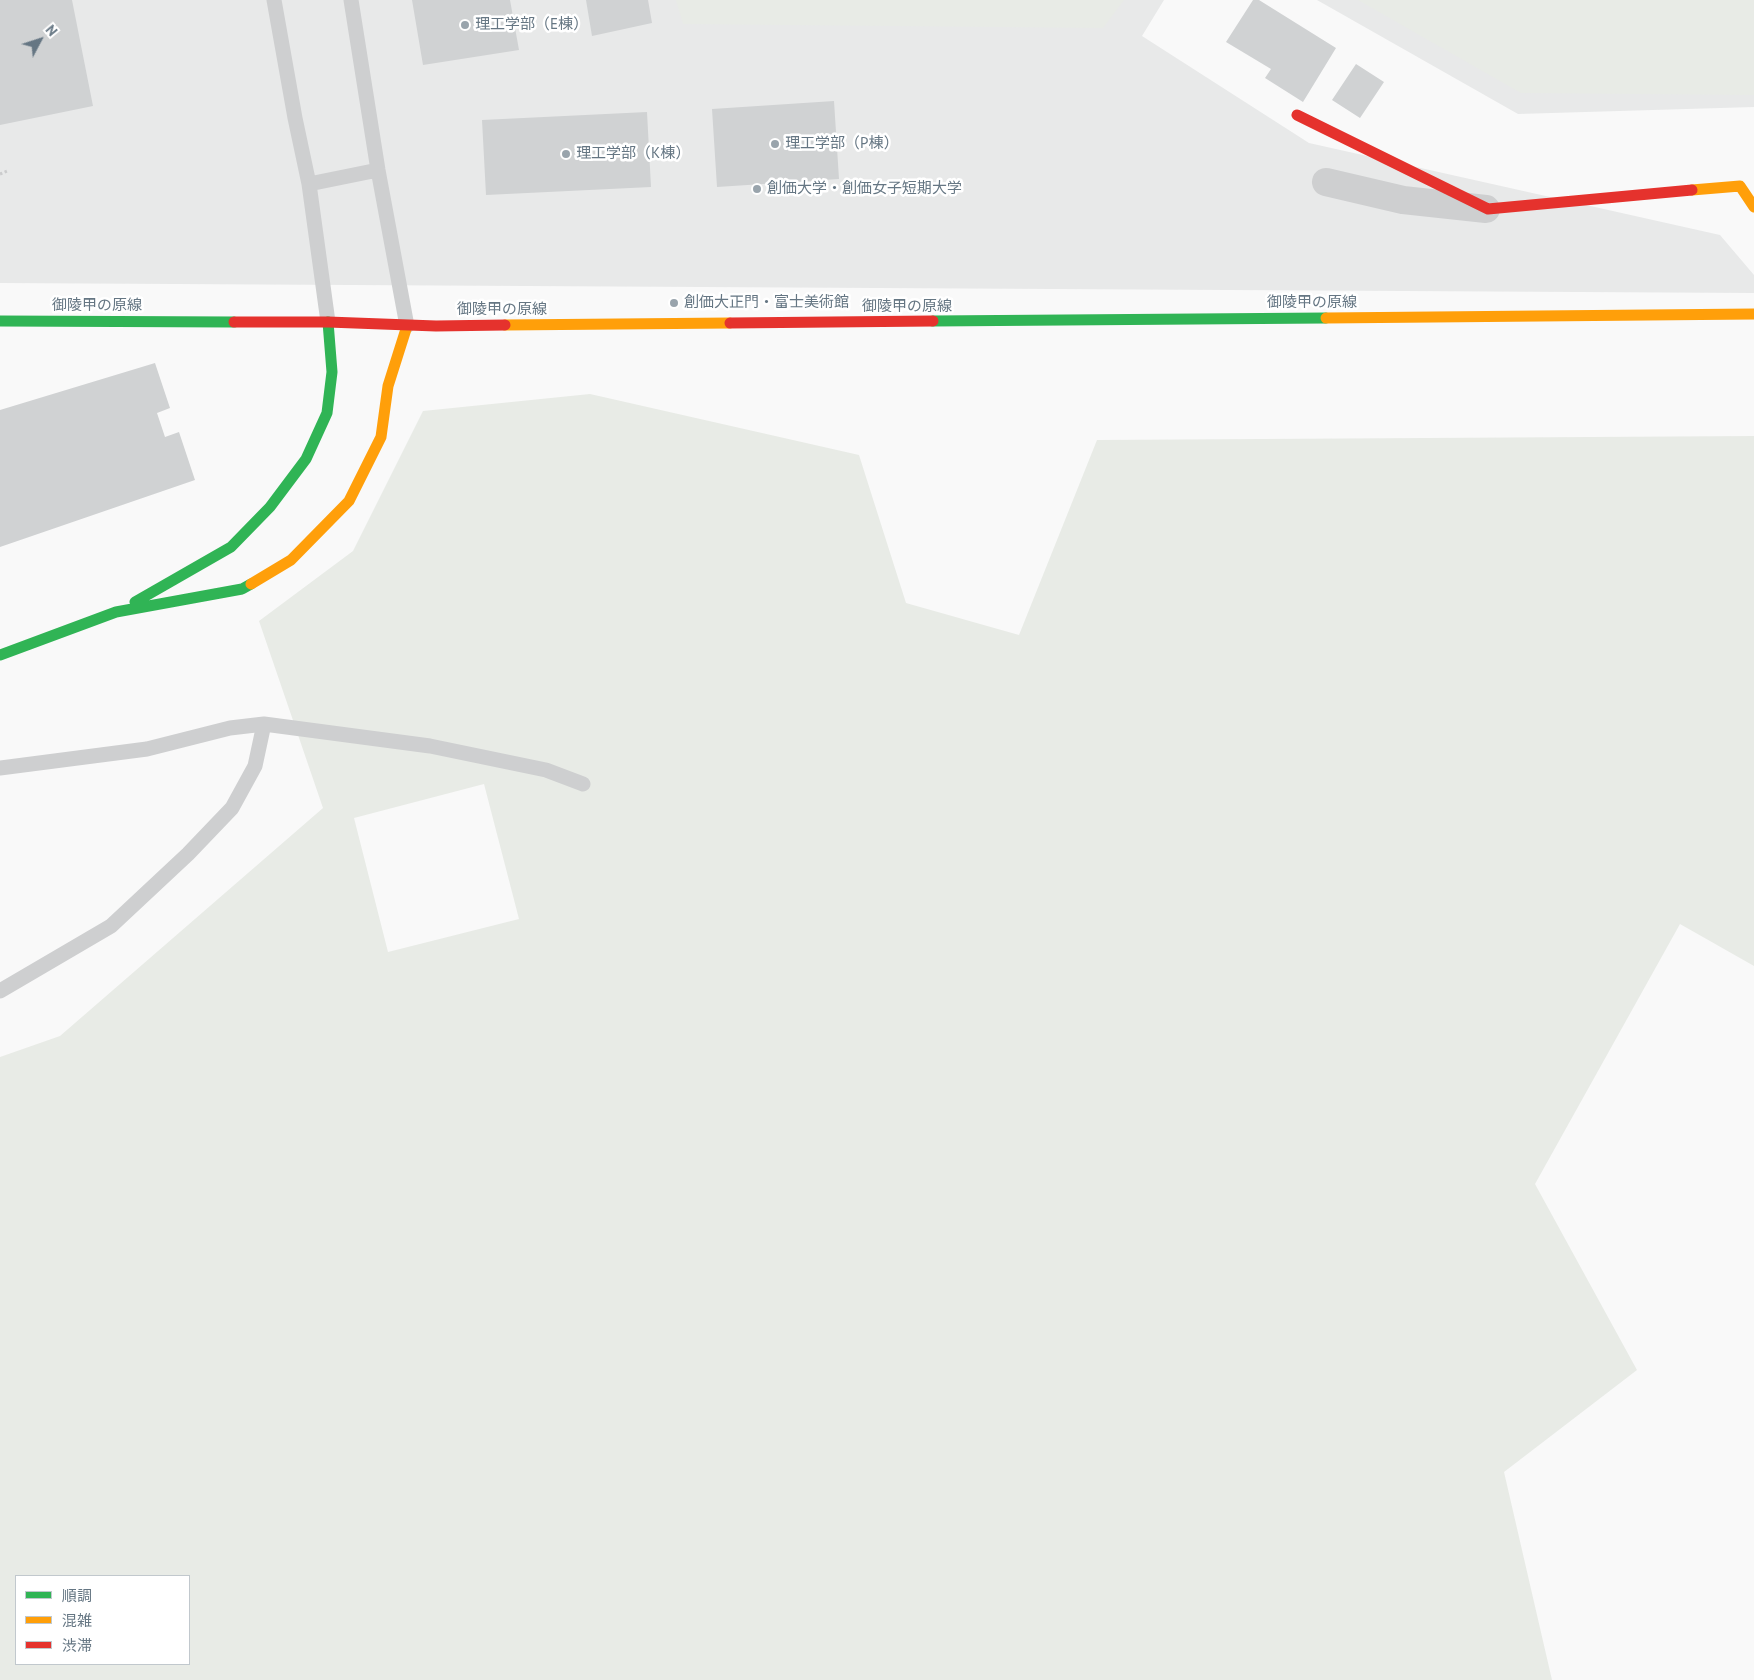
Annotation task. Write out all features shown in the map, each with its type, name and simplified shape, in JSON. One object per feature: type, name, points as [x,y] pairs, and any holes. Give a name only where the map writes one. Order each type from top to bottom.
[{"type":"street","points":[[1297,115],[1488,209]]},
{"type":"street","points":[[1326,182],[1403,200],[1488,209],[1740,186],[1754,207]]},
{"type":"street","name":"御陵甲の原線","points":[[0,321],[328,322],[406,326],[1754,314]]},
{"type":"street","points":[[0,655],[116,612],[231,547],[270,507],[306,459],[327,413],[332,372],[328,322]]},
{"type":"street","points":[[116,612],[242,588],[291,560],[349,501],[380,437],[388,386],[406,326]]},
{"type":"lane","points":[[274,0],[309,184],[328,322]]},
{"type":"lane","points":[[351,0],[378,170],[406,326]]},
{"type":"lane","points":[[309,184],[378,170]]},
{"type":"lane","points":[[0,991],[111,926],[188,854],[232,808],[255,766],[264,724]]},
{"type":"lane","points":[[0,768],[147,749],[230,728],[264,724],[430,746],[546,770],[583,784]]},
{"type":"path","points":[[0,174],[7,171]]},
{"type":"shaded area","name":"創価大学・創価女子短期大学","points":[[0,0],[1164,0],[1142,36],[1309,143],[1720,235],[1754,275],[1754,293],[0,283]]},
{"type":"shaded area","points":[[676,0],[1124,0],[1103,28],[683,24]]},
{"type":"shaded area","points":[[1317,0],[1754,0],[1754,107],[1518,114]]},
{"type":"shaded area","points":[[1358,0],[1754,0],[1754,95],[1521,93]]},
{"type":"shaded area","points":[[590,394],[859,455],[906,603],[1019,635],[1097,440],[1754,436],[1754,966],[1680,924],[1535,1184],[1637,1370],[1504,1472],[1552,1680],[0,1680],[0,1057],[60,1036],[323,808],[259,621],[353,551],[423,411]],"holes":[[[484,784],[519,919],[388,952],[354,818]]]},
{"type":"building","points":[[0,0],[72,0],[93,106],[0,125]]},
{"type":"building","name":"理工学部（E棟）","points":[[412,0],[510,0],[519,50],[423,65]]},
{"type":"building","points":[[586,0],[648,0],[652,23],[592,36]]},
{"type":"building","points":[[1253,0],[1259,0],[1336,48],[1303,102],[1265,78],[1271,69],[1226,42]]},
{"type":"building","points":[[1356,64],[1384,82],[1360,118],[1332,100]]},
{"type":"building","name":"理工学部（P棟）","points":[[834,101],[839,179],[717,187],[712,109]]},
{"type":"building","name":"理工学部（K棟）","points":[[647,112],[651,187],[486,195],[482,120]]},
{"type":"building","points":[[155,363],[170,408],[157,413],[165,437],[179,432],[195,480],[0,547],[0,410]]},
{"type":"traffic: fast","points":[[933,321],[1326,318]]},
{"type":"traffic: fast","points":[[0,321],[234,322]]},
{"type":"traffic: fast","points":[[135,602],[231,547],[270,507],[306,459],[327,413],[332,372],[328,322]]},
{"type":"traffic: fast","points":[[0,655],[116,612],[242,589],[251,584]]},
{"type":"traffic: slow","points":[[1692,190],[1740,186],[1754,207]]},
{"type":"traffic: slow","points":[[1326,318],[1754,314]]},
{"type":"traffic: slow","points":[[505,325],[730,323]]},
{"type":"traffic: slow","points":[[251,584],[291,560],[349,501],[381,437],[388,386],[407,326]]},
{"type":"traffic: jam","points":[[1297,115],[1488,209],[1692,190]]},
{"type":"traffic: jam","points":[[730,323],[933,321]]},
{"type":"traffic: jam","points":[[234,322],[328,322],[436,326],[505,325]]},
{"type":"place","name":"理工学部（E棟）","points":[[465,25]]},
{"type":"place","name":"理工学部（P棟）","points":[[775,144]]},
{"type":"place","name":"理工学部（K棟）","points":[[566,154]]},
{"type":"place","name":"創価大学・創価女子短期大学","points":[[757,189]]},
{"type":"place","name":"創価大正門・富士美術館","points":[[674,303]]}]
